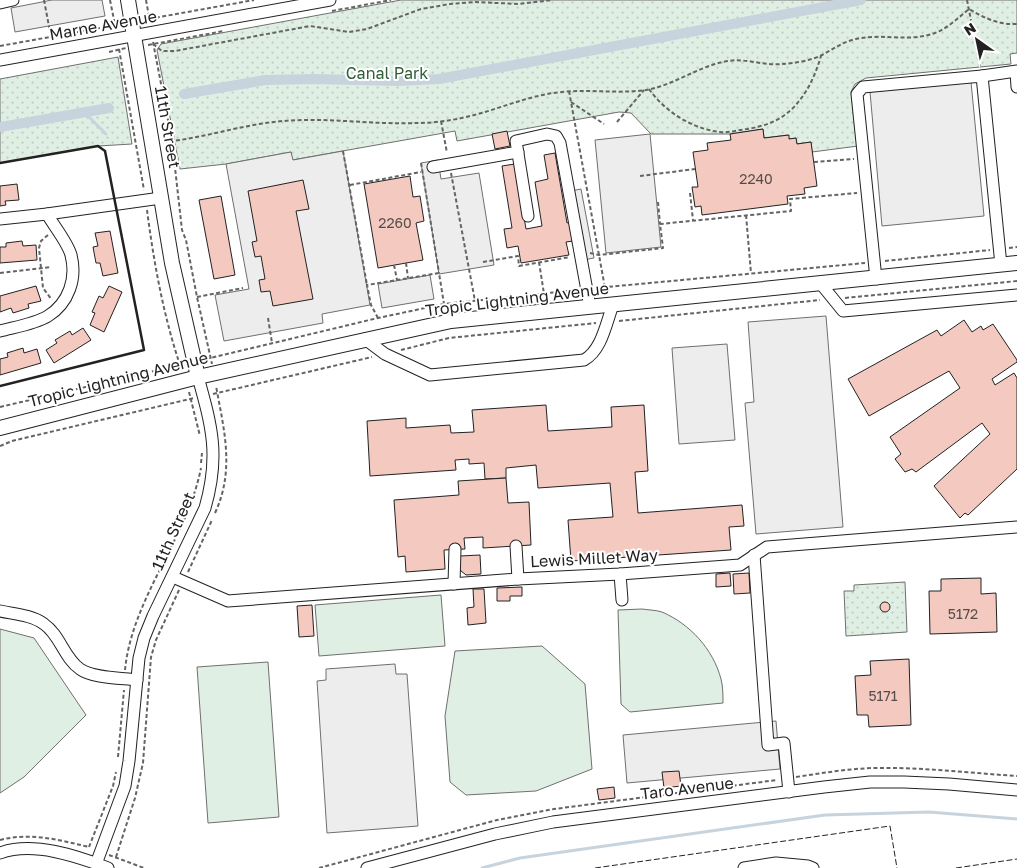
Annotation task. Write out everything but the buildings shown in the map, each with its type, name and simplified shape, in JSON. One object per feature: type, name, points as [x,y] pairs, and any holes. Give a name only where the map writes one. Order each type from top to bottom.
[{"type":"main road","name":"11th Street","points":[[128,0],[161,188],[172,263],[194,361],[192,379]]},
{"type":"main road","name":"Tropic Lightning Avenue","points":[[0,428],[192,379],[451,321],[1017,264]]},
{"type":"street","points":[[0,3],[13,0]]},
{"type":"street","name":"Marne Avenue","points":[[0,60],[135,36],[152,38],[330,0]]},
{"type":"street","points":[[876,279],[857,94],[863,87],[1016,71],[1017,87]]},
{"type":"street","points":[[982,76],[1002,265]]},
{"type":"street","points":[[528,216],[516,141],[547,134],[556,136],[560,143],[590,307]]},
{"type":"street","points":[[431,169],[518,152]]},
{"type":"street","points":[[0,219],[161,198]]},
{"type":"street","points":[[0,331],[48,316],[59,307],[68,295],[74,275],[71,253],[47,214]]},
{"type":"street","points":[[821,284],[843,312],[1017,295]]},
{"type":"street","points":[[365,339],[385,354],[430,375],[584,360],[592,355],[598,346],[613,305]]},
{"type":"street","name":"11th Street","points":[[96,864],[125,786],[139,658],[144,638],[153,616],[178,579],[211,488],[214,465],[214,441],[211,422],[203,396],[192,379]]},
{"type":"street","name":"Lewis Millet Way","points":[[178,579],[228,601],[518,578],[620,574],[740,565],[767,547],[1017,527]]},
{"type":"street","points":[[516,546],[518,578]]},
{"type":"street","points":[[454,549],[454,584]]},
{"type":"street","points":[[754,555],[768,745],[784,743],[789,792]]},
{"type":"street","points":[[620,574],[622,600]]},
{"type":"street","points":[[0,611],[35,619],[45,624],[54,634],[69,659],[81,670],[94,675],[137,680]]},
{"type":"street","name":"Taro Avenue","points":[[367,868],[495,834],[553,822],[870,782],[949,784],[1017,790]]},
{"type":"street","points":[[0,853],[25,848],[42,849],[108,868]]},
{"type":"street","points":[[744,868],[776,863],[813,868]]},
{"type":"path","points":[[44,0],[51,37]]},
{"type":"path","points":[[110,0],[146,200],[152,252],[173,346],[180,365],[192,379],[191,399],[202,443]]},
{"type":"path","points":[[116,857],[135,798],[143,763],[151,658],[156,640],[178,579],[216,510],[223,489],[227,466],[226,441],[211,358],[180,218],[172,141],[146,0]]},
{"type":"path","points":[[152,38],[162,51],[175,51],[310,26],[349,32],[368,29],[421,9],[450,4],[475,2],[509,4],[552,0]]},
{"type":"path","points":[[967,0],[982,76]]},
{"type":"path","points":[[969,9],[983,17],[1004,24],[1017,24]]},
{"type":"path","points":[[153,142],[172,141],[274,122],[314,120],[415,124],[466,117],[521,100],[569,92],[644,90],[676,81],[698,69],[729,61],[742,60],[780,64],[803,61],[821,56],[839,45],[854,39],[877,36],[916,37],[934,33],[947,27],[969,9]]},
{"type":"path","points":[[650,89],[659,101],[682,119],[701,127],[719,132],[728,132],[764,126],[780,118],[798,103],[811,84],[821,56]]},
{"type":"path","points":[[617,122],[644,90]]},
{"type":"path","points":[[569,92],[605,288]]},
{"type":"path","points":[[571,102],[604,124]]},
{"type":"path","points":[[441,121],[475,302]]},
{"type":"path","points":[[344,151],[371,305],[378,318]]},
{"type":"path","points":[[814,162],[864,158]]},
{"type":"path","points":[[421,164],[444,304]]},
{"type":"path","points":[[350,185],[431,169]]},
{"type":"path","points":[[640,176],[695,169]]},
{"type":"path","points":[[660,224],[791,211],[790,199],[867,192]]},
{"type":"path","points":[[690,193],[693,220]]},
{"type":"path","points":[[483,262],[518,256],[519,266],[592,253],[599,255],[663,248],[658,202]]},
{"type":"path","points":[[746,215],[752,274]]},
{"type":"path","points":[[58,232],[48,235],[41,241],[38,248],[43,288],[46,294],[59,307]]},
{"type":"path","points":[[0,407],[444,304],[1017,247]]},
{"type":"path","points":[[539,262],[544,294]]},
{"type":"path","points":[[406,263],[408,278]]},
{"type":"path","points":[[394,265],[397,280]]},
{"type":"path","points":[[0,273],[51,268]]},
{"type":"path","points":[[367,285],[439,273]]},
{"type":"path","points":[[0,446],[12,441],[449,338],[1017,281]]},
{"type":"path","points":[[197,297],[243,288]]},
{"type":"path","points":[[268,318],[272,343]]},
{"type":"path","points":[[89,847],[113,786],[117,765],[124,678],[131,635],[192,505],[201,467],[202,451]]},
{"type":"green space","name":"Canal Park","points":[[401,0],[1017,0],[1017,53],[1010,54],[1011,64],[866,78],[855,84],[851,92],[858,146],[812,152],[811,142],[797,144],[796,138],[789,139],[788,135],[764,138],[763,129],[730,134],[651,134],[631,113],[619,112],[457,141],[455,131],[292,160],[291,152],[226,164],[180,169],[157,50],[161,44]]},
{"type":"green space","points":[[118,57],[132,144],[98,146],[0,163],[0,79]]},
{"type":"green space","points":[[905,582],[907,632],[846,636],[844,591],[854,591],[854,585]]},
{"type":"green space","points":[[441,595],[445,646],[319,656],[315,605]]},
{"type":"green space","points":[[642,609],[660,611],[672,617],[682,623],[699,639],[717,668],[721,679],[723,703],[630,712],[621,704],[618,610]]},
{"type":"green space","points":[[0,629],[34,638],[86,715],[24,777],[0,793]]},
{"type":"green space","points":[[542,646],[585,684],[592,769],[536,791],[466,795],[450,782],[445,716],[455,651]]},
{"type":"green space","points":[[268,662],[279,817],[208,823],[197,667]]},
{"type":"shaded area","points":[[52,0],[102,0],[105,16],[15,32],[11,8]]},
{"type":"shaded area","points":[[971,82],[984,216],[882,226],[870,92]]},
{"type":"shaded area","points":[[650,134],[661,247],[606,253],[595,140]]},
{"type":"shaded area","points":[[343,151],[370,305],[322,314],[323,323],[224,341],[215,295],[249,289],[226,164],[291,152],[293,160]]},
{"type":"shaded area","points":[[438,160],[441,179],[479,173],[494,265],[439,274],[421,163]]},
{"type":"shaded area","points":[[581,189],[594,258],[583,260],[571,191]]},
{"type":"shaded area","points":[[430,275],[434,299],[382,308],[378,284]]},
{"type":"shaded area","points":[[826,316],[843,527],[756,534],[745,403],[754,402],[748,322]]},
{"type":"shaded area","points":[[727,344],[735,440],[679,444],[672,348]]},
{"type":"shaded area","points":[[395,664],[396,674],[407,674],[418,826],[327,833],[317,681],[326,680],[326,669]]},
{"type":"shaded area","points":[[776,721],[780,769],[627,783],[623,735]]},
{"type":"waterway","points":[[184,94],[265,80],[397,81],[439,79],[861,0]]},
{"type":"waterway","points":[[0,127],[109,108]]},
{"type":"waterway","points":[[84,112],[106,134]]},
{"type":"waterway","points":[[482,868],[520,858],[825,815],[929,812],[1017,819]]},
{"type":"fence","points":[[595,868],[890,826],[897,868]]},
{"type":"fence","points":[[956,868],[1017,859]]},
{"type":"wall","points":[[0,163],[98,146],[105,151],[144,350],[0,386]]}]
